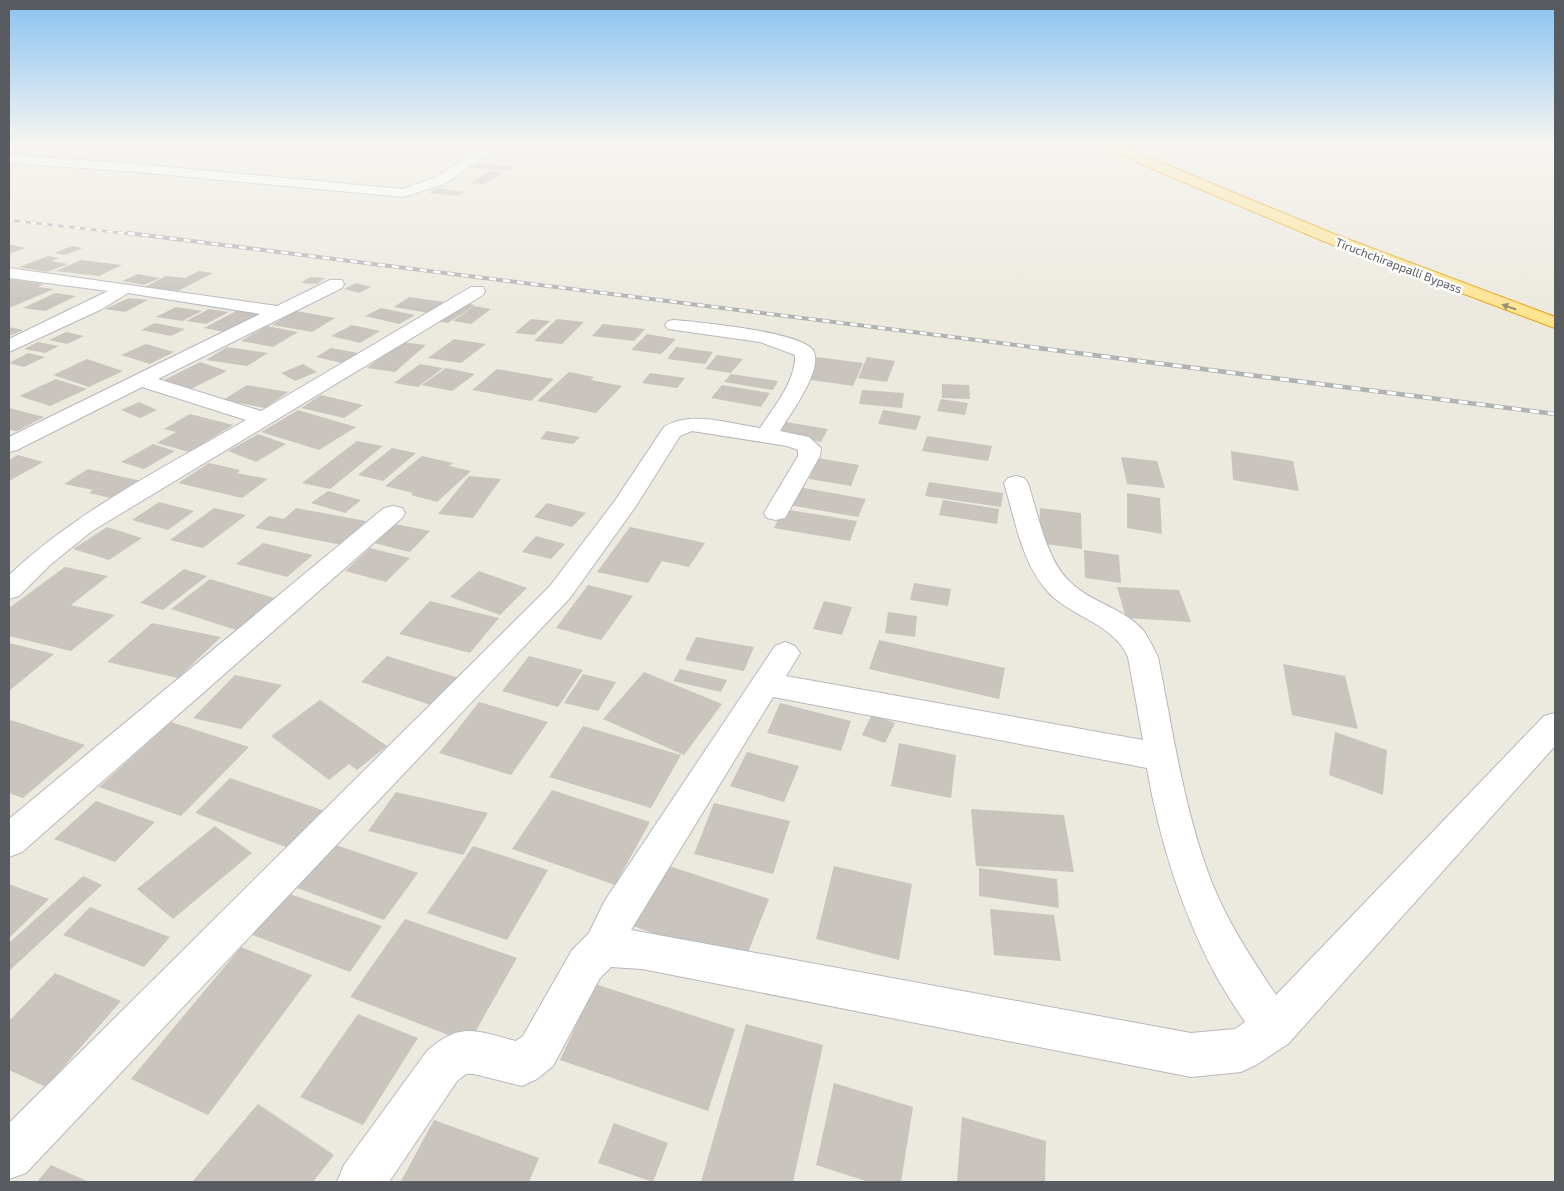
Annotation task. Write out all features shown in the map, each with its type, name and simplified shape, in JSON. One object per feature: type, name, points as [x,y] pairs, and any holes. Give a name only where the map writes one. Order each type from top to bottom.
[{"type":"highway","name":"Tiruchchirappalli Bypass","points":[[1234,200],[1428,277],[1555,323]]},
{"type":"highway","name":"Tiruchchirappalli Bypass","points":[[1264,200],[1448,271],[1555,307]]},
{"type":"street","points":[[9,273],[125,288],[279,312]]},
{"type":"street","points":[[9,445],[336,284]]},
{"type":"street","points":[[9,346],[96,305],[125,288]]},
{"type":"street","points":[[9,590],[41,559],[83,526],[477,290]]},
{"type":"street","points":[[674,325],[772,339],[794,345],[805,352],[808,361],[802,376],[766,436]]},
{"type":"street","points":[[140,380],[263,418]]},
{"type":"street","points":[[9,1156],[560,592],[624,506],[672,432],[681,426],[692,425],[802,442],[810,448],[809,456],[776,513]]},
{"type":"street","points":[[1016,483],[1046,570],[1058,586],[1078,602],[1115,622],[1133,638],[1143,657],[1172,810],[1194,885],[1227,957],[1273,1029]]},
{"type":"street","points":[[9,841],[393,513]]},
{"type":"street","points":[[361,1182],[442,1066],[457,1053],[474,1052],[522,1064],[538,1051],[586,964],[603,948],[618,915],[785,653]]},
{"type":"street","points":[[765,684],[1162,757]]},
{"type":"street","points":[[603,948],[652,952],[1192,1055],[1241,1050],[1273,1029],[1555,725]]},
{"type":"building","points":[[9,244],[26,248],[9,254]]},
{"type":"building","points":[[72,246],[83,248],[65,255],[54,253]]},
{"type":"building","points":[[48,256],[59,258],[51,261],[68,264],[47,272],[19,267]]},
{"type":"building","points":[[81,260],[122,265],[99,276],[56,271]]},
{"type":"building","points":[[199,271],[213,273],[178,291],[145,287],[166,276],[185,278]]},
{"type":"building","points":[[138,274],[160,278],[144,285],[122,281]]},
{"type":"building","points":[[310,277],[325,278],[317,284],[301,283]]},
{"type":"building","points":[[9,279],[44,284],[38,287],[54,289],[9,308]]},
{"type":"building","points":[[356,283],[371,287],[359,293],[344,289]]},
{"type":"building","points":[[55,293],[76,296],[45,311],[23,308]]},
{"type":"building","points":[[409,297],[444,302],[429,313],[394,307]]},
{"type":"building","points":[[129,298],[148,300],[125,312],[105,309]]},
{"type":"building","points":[[459,302],[475,305],[448,323],[431,320]]},
{"type":"building","points":[[474,306],[491,309],[471,324],[453,321]]},
{"type":"building","points":[[176,307],[202,311],[182,321],[156,317]]},
{"type":"building","points":[[381,308],[415,315],[399,324],[365,316]]},
{"type":"building","points":[[209,309],[229,312],[206,324],[186,321]]},
{"type":"building","points":[[240,309],[265,314],[229,333],[204,328]]},
{"type":"building","points":[[296,311],[335,318],[312,332],[272,325]]},
{"type":"building","points":[[531,319],[550,321],[534,335],[515,333]]},
{"type":"building","points":[[557,319],[584,322],[562,344],[534,341]]},
{"type":"building","points":[[155,323],[185,329],[171,336],[141,330]]},
{"type":"building","points":[[603,324],[645,329],[634,341],[592,336]]},
{"type":"building","points":[[352,325],[380,331],[360,343],[331,336]]},
{"type":"building","points":[[267,326],[298,332],[273,347],[241,341]]},
{"type":"building","points":[[9,327],[23,330],[9,336]]},
{"type":"building","points":[[66,332],[84,336],[67,344],[49,340]]},
{"type":"building","points":[[647,334],[676,339],[661,354],[631,350]]},
{"type":"building","points":[[454,339],[486,344],[461,363],[428,358]]},
{"type":"building","points":[[38,342],[59,346],[45,353],[24,349]]},
{"type":"building","points":[[400,342],[426,345],[395,372],[367,368]]},
{"type":"building","points":[[146,344],[174,352],[150,364],[121,355]]},
{"type":"building","points":[[227,347],[268,353],[247,366],[206,360]]},
{"type":"building","points":[[676,347],[713,352],[705,364],[667,359]]},
{"type":"building","points":[[331,348],[358,353],[342,363],[316,357]]},
{"type":"building","points":[[28,353],[45,357],[24,367],[9,363]]},
{"type":"building","points":[[717,355],[743,359],[731,373],[705,369]]},
{"type":"building","points":[[817,357],[863,363],[853,386],[804,379]]},
{"type":"building","points":[[867,357],[895,361],[887,382],[858,378]]},
{"type":"building","points":[[87,359],[123,371],[89,387],[53,375]]},
{"type":"building","points":[[200,362],[227,371],[189,390],[160,382]]},
{"type":"building","points":[[303,364],[317,372],[295,381],[281,373]]},
{"type":"building","points":[[420,364],[443,368],[418,387],[394,383]]},
{"type":"building","points":[[446,368],[475,374],[452,391],[422,385]]},
{"type":"building","points":[[497,369],[554,379],[531,401],[472,390]]},
{"type":"building","points":[[569,372],[594,377],[591,380],[622,386],[596,413],[537,401]]},
{"type":"building","points":[[650,373],[685,378],[677,388],[642,383]]},
{"type":"building","points":[[731,374],[778,381],[773,390],[724,382]]},
{"type":"building","points":[[56,379],[87,389],[50,406],[19,396]]},
{"type":"building","points":[[942,384],[969,385],[970,399],[942,398]]},
{"type":"building","points":[[247,385],[288,392],[265,408],[223,400]]},
{"type":"building","points":[[722,385],[770,393],[761,407],[711,398]]},
{"type":"building","points":[[862,390],[904,393],[902,408],[859,404]]},
{"type":"building","points":[[321,395],[363,405],[344,418],[301,408]]},
{"type":"building","points":[[941,399],[968,403],[965,415],[937,411]]},
{"type":"building","points":[[139,402],[157,410],[140,418],[121,410]]},
{"type":"building","points":[[9,408],[44,417],[17,431],[9,430]]},
{"type":"building","points":[[298,410],[356,427],[319,450],[261,432]]},
{"type":"building","points":[[883,410],[921,416],[916,430],[878,424]]},
{"type":"building","points":[[190,414],[233,425],[189,452],[157,443],[176,432],[164,429]]},
{"type":"building","points":[[786,422],[828,429],[821,442],[779,434]]},
{"type":"building","points":[[547,431],[580,437],[573,444],[540,439]]},
{"type":"building","points":[[258,434],[286,444],[256,462],[228,451]]},
{"type":"building","points":[[927,436],[992,446],[988,461],[922,451]]},
{"type":"building","points":[[357,441],[383,446],[330,489],[302,483]]},
{"type":"building","points":[[153,444],[175,451],[144,469],[121,462]]},
{"type":"building","points":[[392,448],[416,453],[383,481],[358,475]]},
{"type":"building","points":[[1231,451],[1293,461],[1299,491],[1233,480]]},
{"type":"building","points":[[18,455],[43,462],[9,481],[9,460]]},
{"type":"building","points":[[422,456],[453,463],[449,466],[471,471],[437,502],[411,495],[413,493],[385,486]]},
{"type":"building","points":[[1121,457],[1157,461],[1165,488],[1127,484]]},
{"type":"building","points":[[818,458],[859,465],[851,486],[809,479]]},
{"type":"building","points":[[209,463],[240,470],[237,473],[268,479],[242,498],[178,483]]},
{"type":"building","points":[[88,469],[141,481],[114,499],[89,493],[93,490],[64,484]]},
{"type":"building","points":[[469,476],[501,479],[473,518],[438,514]]},
{"type":"building","points":[[929,482],[1003,493],[1001,507],[925,496]]},
{"type":"building","points":[[798,487],[866,499],[858,517],[789,505]]},
{"type":"building","points":[[328,491],[361,500],[345,513],[311,503]]},
{"type":"building","points":[[1127,493],[1160,498],[1162,534],[1127,528]]},
{"type":"building","points":[[943,500],[999,509],[997,524],[939,515]]},
{"type":"building","points":[[159,502],[194,511],[168,530],[132,520]]},
{"type":"building","points":[[547,503],[586,513],[572,527],[534,517]]},
{"type":"building","points":[[214,508],[246,515],[203,548],[170,540]]},
{"type":"building","points":[[296,508],[366,521],[342,545],[255,528],[269,516],[284,519]]},
{"type":"building","points":[[1040,508],[1081,513],[1082,549],[1039,543]]},
{"type":"building","points":[[783,509],[857,521],[850,541],[774,528]]},
{"type":"building","points":[[395,524],[430,531],[410,552],[374,543]]},
{"type":"building","points":[[107,527],[142,538],[109,560],[73,549]]},
{"type":"building","points":[[630,527],[705,543],[689,567],[662,561],[648,583],[597,572]]},
{"type":"building","points":[[536,536],[565,544],[551,559],[522,552]]},
{"type":"building","points":[[263,543],[313,555],[287,577],[236,564]]},
{"type":"building","points":[[370,548],[410,558],[386,582],[345,571]]},
{"type":"building","points":[[1084,550],[1119,555],[1121,583],[1085,578]]},
{"type":"building","points":[[65,567],[108,576],[71,605],[115,615],[71,651],[9,636],[9,608]]},
{"type":"building","points":[[184,569],[207,576],[163,610],[140,603]]},
{"type":"building","points":[[479,571],[527,588],[500,615],[450,597]]},
{"type":"building","points":[[210,579],[274,598],[236,630],[171,609]]},
{"type":"building","points":[[914,583],[951,589],[948,606],[910,600]]},
{"type":"building","points":[[588,585],[633,596],[601,640],[556,628]]},
{"type":"building","points":[[1117,587],[1179,590],[1191,622],[1126,618]]},
{"type":"building","points":[[430,601],[499,618],[470,653],[399,634]]},
{"type":"building","points":[[824,601],[852,607],[842,635],[813,629]]},
{"type":"building","points":[[888,612],[917,616],[915,637],[885,633]]},
{"type":"building","points":[[152,623],[221,637],[178,678],[107,662]]},
{"type":"building","points":[[696,637],[754,647],[744,671],[685,660]]},
{"type":"building","points":[[879,640],[1005,668],[999,699],[869,669]]},
{"type":"building","points":[[9,643],[54,654],[9,691]]},
{"type":"building","points":[[387,656],[459,678],[434,706],[361,682]]},
{"type":"building","points":[[529,656],[583,670],[558,707],[502,691]]},
{"type":"building","points":[[1283,664],[1345,676],[1358,729],[1292,715]]},
{"type":"building","points":[[680,669],[727,680],[721,692],[673,681]]},
{"type":"building","points":[[644,672],[722,704],[684,755],[603,719]]},
{"type":"building","points":[[583,674],[616,682],[598,711],[564,703]]},
{"type":"building","points":[[235,675],[282,685],[241,729],[193,718]]},
{"type":"building","points":[[320,700],[387,746],[357,770],[349,764],[329,780],[271,736]]},
{"type":"building","points":[[479,702],[548,722],[511,775],[439,753]]},
{"type":"building","points":[[780,703],[851,721],[841,751],[767,733]]},
{"type":"building","points":[[872,714],[895,723],[885,743],[862,735]]},
{"type":"building","points":[[11,720],[85,745],[23,798],[9,793],[9,722]]},
{"type":"building","points":[[171,722],[249,747],[181,816],[99,787]]},
{"type":"building","points":[[583,726],[681,755],[651,808],[549,777]]},
{"type":"building","points":[[1335,732],[1387,750],[1383,795],[1329,775]]},
{"type":"building","points":[[899,743],[956,755],[951,798],[891,786]]},
{"type":"building","points":[[747,752],[799,766],[784,802],[730,786]]},
{"type":"building","points":[[230,778],[325,811],[291,849],[195,813]]},
{"type":"building","points":[[552,790],[650,822],[615,885],[512,849]]},
{"type":"building","points":[[396,792],[488,813],[463,855],[368,831]]},
{"type":"building","points":[[96,801],[155,822],[115,862],[54,839]]},
{"type":"building","points":[[714,803],[790,821],[773,874],[694,854]]},
{"type":"building","points":[[971,809],[1064,815],[1074,872],[976,866]]},
{"type":"building","points":[[215,826],[252,853],[173,919],[137,889]]},
{"type":"building","points":[[333,844],[418,873],[384,920],[297,888]]},
{"type":"building","points":[[473,846],[548,870],[507,940],[427,913]]},
{"type":"building","points":[[663,864],[769,899],[743,965],[633,926]]},
{"type":"building","points":[[834,866],[912,884],[899,960],[816,939]]},
{"type":"building","points":[[979,868],[1057,879],[1059,908],[979,896]]},
{"type":"building","points":[[83,876],[102,885],[9,971],[9,943]]},
{"type":"building","points":[[9,884],[49,899],[9,938]]},
{"type":"building","points":[[284,892],[382,926],[350,972],[250,934]]},
{"type":"building","points":[[90,907],[170,937],[144,967],[63,935]]},
{"type":"building","points":[[990,909],[1054,915],[1061,961],[994,955]]},
{"type":"building","points":[[405,919],[517,958],[469,1043],[350,997]]},
{"type":"building","points":[[241,947],[312,975],[208,1115],[131,1079]]},
{"type":"building","points":[[55,973],[121,1001],[46,1087],[9,1070],[9,1021]]},
{"type":"building","points":[[595,984],[735,1029],[708,1111],[560,1060]]},
{"type":"building","points":[[358,1014],[418,1038],[363,1125],[300,1097]]},
{"type":"building","points":[[746,1024],[823,1045],[793,1182],[701,1182]]},
{"type":"building","points":[[834,1083],[913,1107],[901,1182],[869,1182],[816,1165]]},
{"type":"building","points":[[258,1104],[334,1155],[313,1182],[192,1182]]},
{"type":"building","points":[[962,1117],[1046,1141],[1045,1182],[957,1182]]},
{"type":"building","points":[[434,1120],[539,1158],[529,1182],[401,1181]]},
{"type":"building","points":[[614,1123],[668,1143],[653,1182],[598,1163]]},
{"type":"building","points":[[51,1165],[89,1182],[37,1182]]},
{"type":"railway","points":[[9,220],[139,235]]},
{"type":"railway","points":[[128,233],[1040,348]]},
{"type":"railway","points":[[1030,347],[1555,414]]}]
